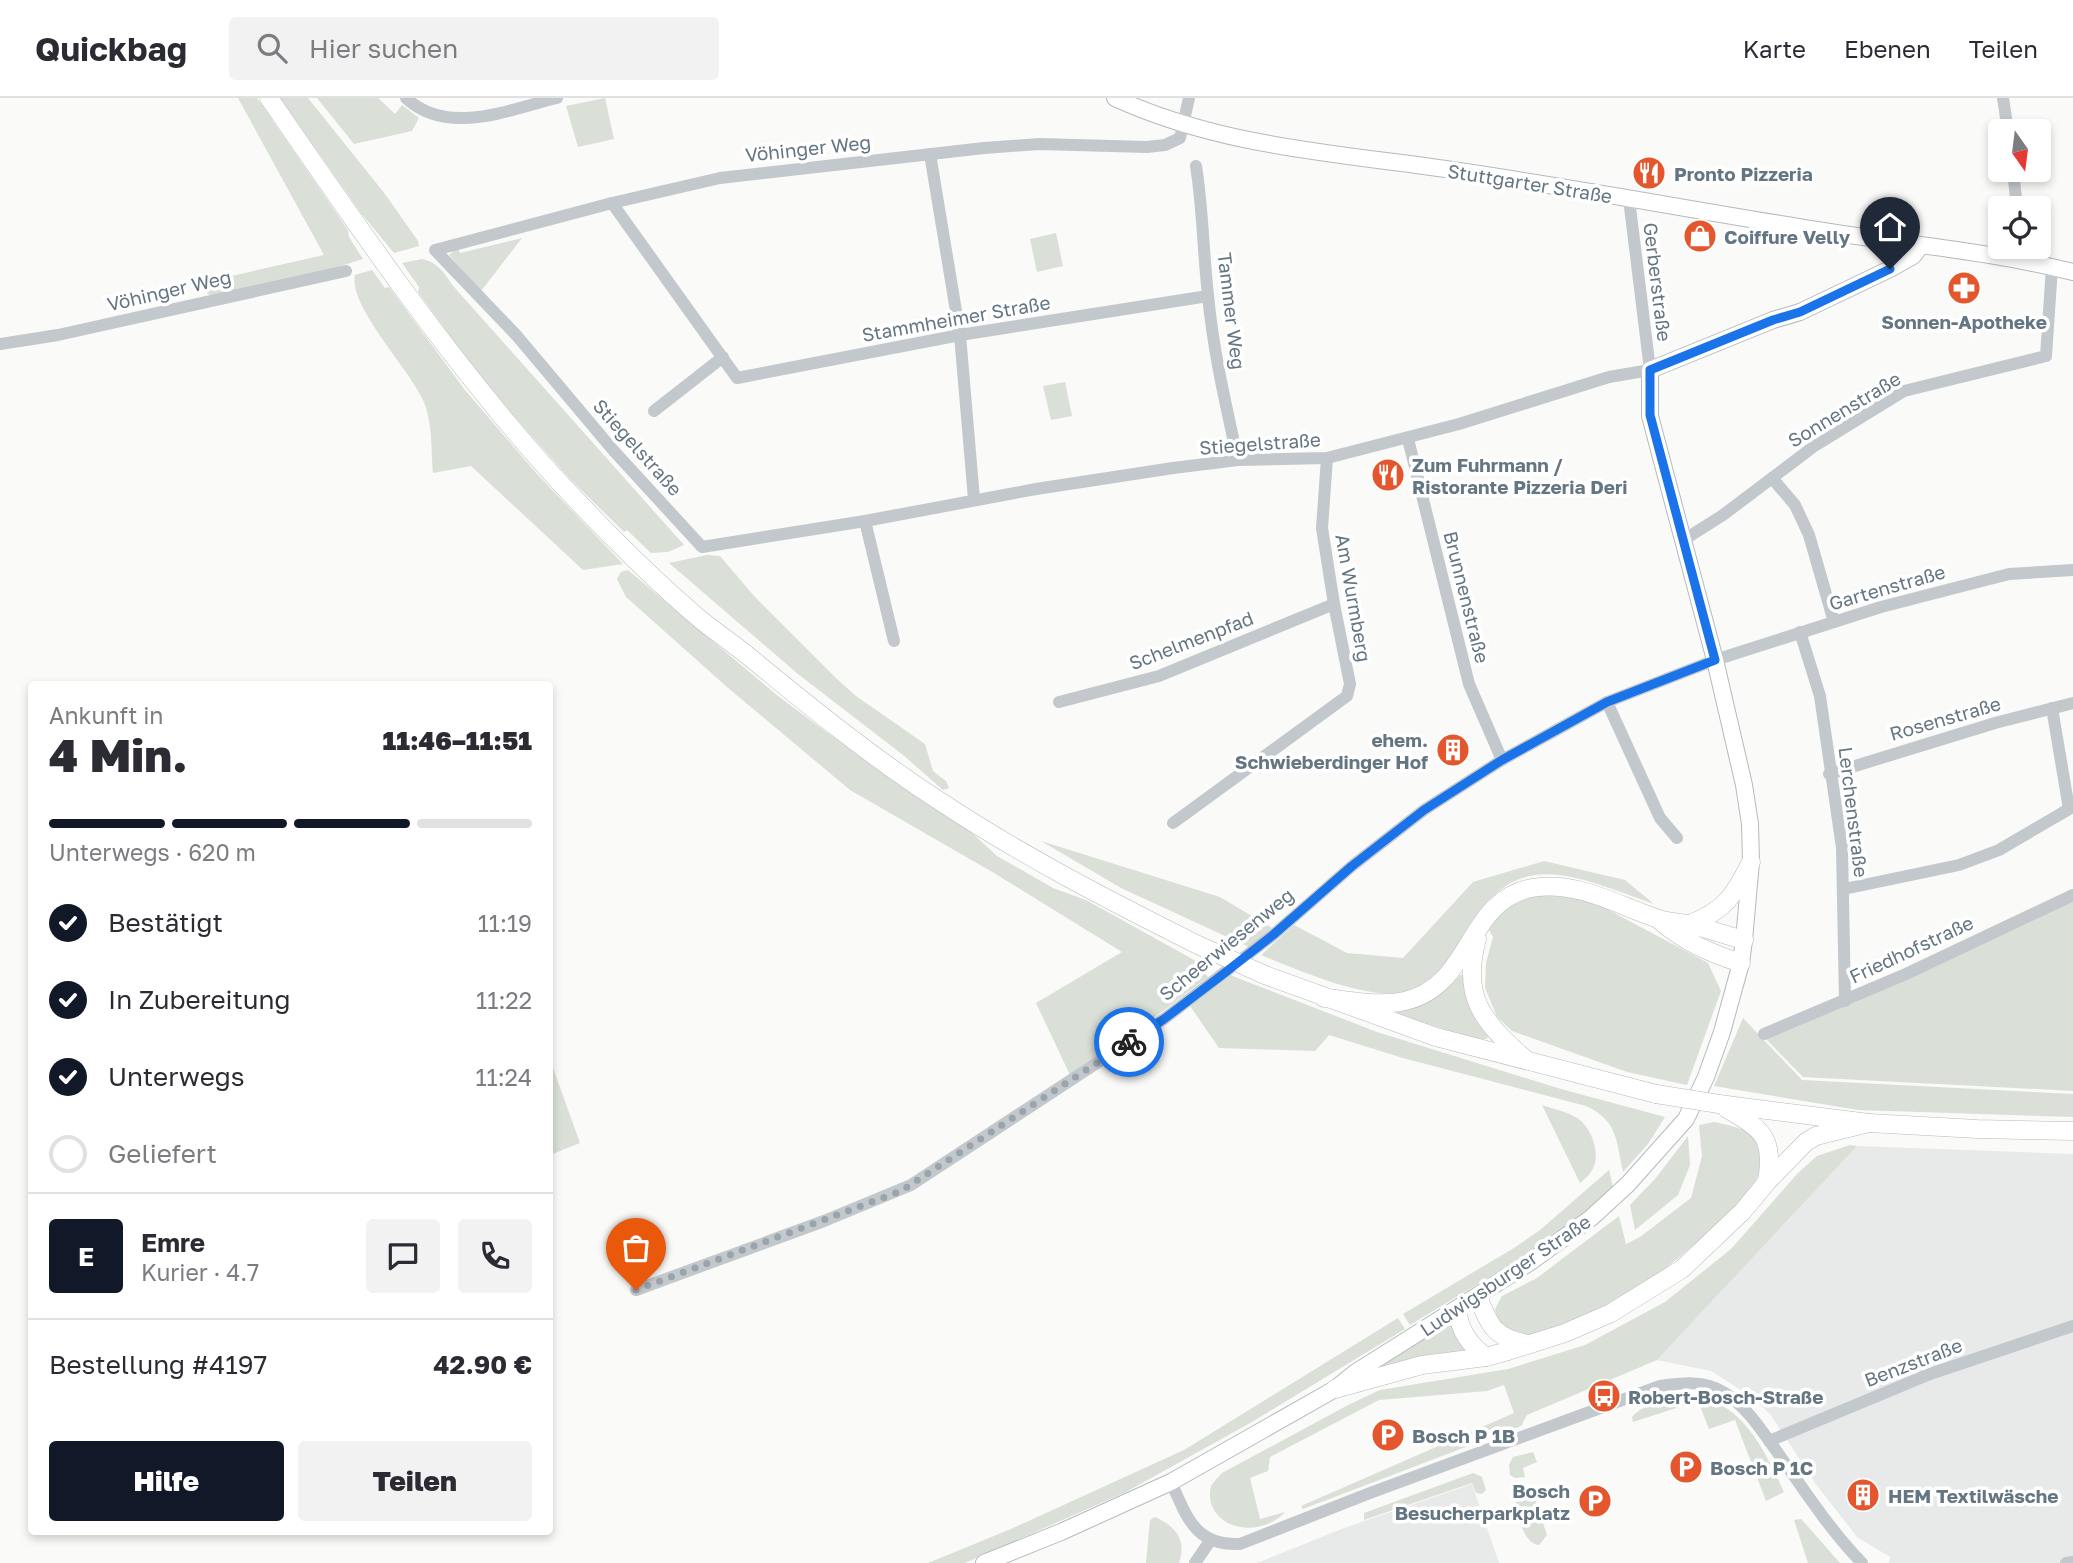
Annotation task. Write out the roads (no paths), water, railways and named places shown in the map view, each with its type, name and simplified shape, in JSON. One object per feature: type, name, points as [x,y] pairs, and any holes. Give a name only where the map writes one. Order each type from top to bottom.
[{"type":"main road","points":[[270,98],[399,285],[484,394],[551,473],[614,537],[702,620],[843,733],[935,798],[1025,854],[1198,945],[1265,975],[1436,1037],[1656,1094],[1719,1104],[1869,1123],[2073,1131]]},
{"type":"main road","points":[[1690,925],[1709,917],[1729,901],[1751,862]]},
{"type":"main road","points":[[1324,998],[1387,1003],[1416,998],[1443,982],[1490,912],[1507,898],[1533,888],[1550,887],[1591,894],[1658,919],[1744,940]]},
{"type":"main road","points":[[1658,919],[1678,936],[1699,948],[1741,963]]},
{"type":"main road","points":[[1481,925],[1471,971],[1476,1003],[1482,1016],[1501,1038],[1527,1061]]},
{"type":"main road","points":[[1719,1104],[1755,1124],[1764,1133],[1769,1146],[1770,1161],[1767,1182]]},
{"type":"main road","points":[[1335,1389],[1422,1365],[1486,1357],[1565,1333],[1611,1312],[1682,1269],[1743,1211],[1806,1142],[1816,1136],[1869,1123]]},
{"type":"main road","points":[[1478,1297],[1486,1317],[1499,1335],[1507,1340],[1528,1344]]},
{"type":"main road","points":[[1457,1310],[1459,1324],[1466,1338],[1486,1357]]},
{"type":"street","points":[[406,98],[444,118],[462,119],[557,98]]},
{"type":"street","name":"Stuttgarter Straße","points":[[1115,98],[1182,125],[1273,145],[1428,166],[1920,247],[1988,252]]},
{"type":"street","points":[[1182,125],[1189,98]]},
{"type":"street","points":[[2003,98],[2006,119]]},
{"type":"street","name":"Vöhinger Weg","points":[[435,250],[612,202],[720,178],[1039,144],[1147,147],[1165,145],[1180,138],[1182,125]]},
{"type":"street","points":[[930,154],[960,335],[974,499]]},
{"type":"street","name":"Tammer Weg","points":[[1196,166],[1203,204],[1208,296],[1225,403],[1238,460]]},
{"type":"street","name":"Gerberstraße","points":[[1629,200],[1650,370]]},
{"type":"street","name":"Stammheimer Straße","points":[[612,202],[737,378],[960,335],[1208,296]]},
{"type":"street","points":[[1650,370],[1773,320],[1800,312],[1890,269],[1913,256],[1920,247]]},
{"type":"street","name":"Stiegelstraße","points":[[435,250],[516,336],[613,450],[702,547],[864,521],[974,499],[1238,460],[1327,458],[1408,439],[1609,377],[1650,370]]},
{"type":"street","name":"Stuttgarter Straße","points":[[2034,259],[2073,272]]},
{"type":"street","name":"Sonnenstraße","points":[[1682,541],[1813,447],[1904,391],[2046,356],[2052,267]]},
{"type":"street","name":"Vöhinger Weg","points":[[0,344],[58,335],[346,271]]},
{"type":"street","points":[[654,411],[723,357]]},
{"type":"street","name":"Ludwigsburger Straße","points":[[984,1563],[1061,1532],[1171,1482],[1335,1389],[1356,1372],[1529,1263],[1591,1218],[1628,1184],[1686,1119],[1706,1077],[1722,1032],[1741,963],[1751,862],[1750,824],[1744,785],[1715,660],[1650,415],[1650,370]]},
{"type":"street","name":"Brunnenstraße","points":[[1408,439],[1469,684],[1502,760]]},
{"type":"street","name":"Am Wurmberg","points":[[1173,822],[1347,696],[1350,684],[1322,528],[1327,458]]},
{"type":"street","points":[[1772,478],[1795,505],[1809,535],[1834,622]]},
{"type":"street","points":[[864,521],[894,640]]},
{"type":"street","name":"Gartenstraße","points":[[1715,660],[1916,598],[2009,575],[2073,570]]},
{"type":"street","name":"Schelmenpfad","points":[[1059,702],[1159,676],[1334,604]]},
{"type":"street","name":"Lerchenstraße","points":[[1800,632],[1820,696],[1829,774],[1842,848],[1845,1001]]},
{"type":"street","name":"Scheerwiesenweg","points":[[636,1290],[824,1221],[911,1185],[1164,1019],[1273,935],[1334,881],[1424,810],[1502,760],[1607,702],[1715,660]]},
{"type":"street","points":[[1607,702],[1660,818],[1677,838]]},
{"type":"street","name":"Rosenstraße","points":[[1829,774],[2073,704]]},
{"type":"street","points":[[1844,889],[1959,865],[1979,858],[2000,850],[2069,809],[2052,708]]},
{"type":"street","name":"Friedhofstraße","points":[[1764,1034],[1845,1001],[2073,895]]},
{"type":"street","name":"Benzstraße","points":[[1769,1441],[1930,1374],[2073,1326]]},
{"type":"street","points":[[1171,1482],[1195,1528],[1210,1541],[1240,1544],[1660,1386],[1684,1382],[1722,1391],[1741,1406],[1825,1520],[1862,1563]]},
{"type":"street","points":[[1195,1563],[1210,1541]]},
{"type":"street","points":[[2066,1563],[2073,1562]]},
{"type":"place","name":"Pronto Pizzeria","points":[[1649,173]]},
{"type":"place","name":"Coiffure Velly","points":[[1700,236]]},
{"type":"place","name":"Sonnen-Apotheke","points":[[1964,288]]},
{"type":"place","name":"Zum Fuhrmann / Ristorante Pizzeria Deri","points":[[1388,475]]},
{"type":"place","name":"ehem. Schwieberdinger Hof","points":[[1453,750]]},
{"type":"place","name":"Robert-Bosch-Straße","points":[[1604,1396]]},
{"type":"place","name":"Bosch P 1B","points":[[1388,1435]]},
{"type":"place","name":"Bosch P 1C","points":[[1686,1467]]},
{"type":"place","name":"HEM Textilwäsche","points":[[1863,1495]]},
{"type":"place","name":"Bosch Besucherparkplatz","points":[[1595,1501]]}]
